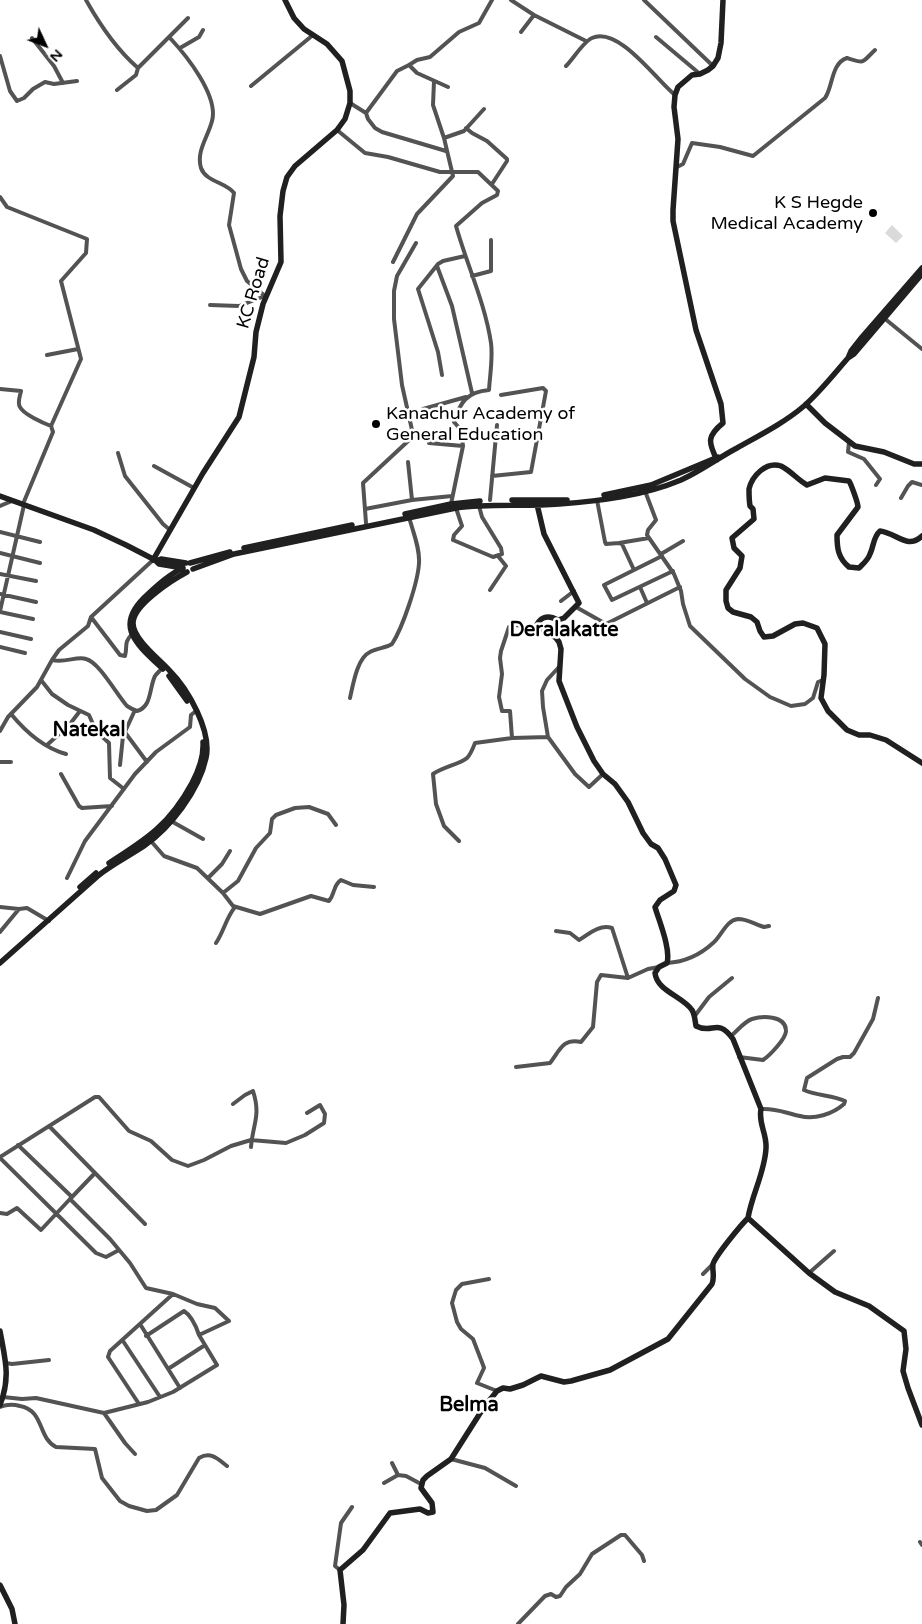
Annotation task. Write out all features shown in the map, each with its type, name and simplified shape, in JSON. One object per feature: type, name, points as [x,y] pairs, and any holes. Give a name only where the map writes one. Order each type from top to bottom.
[{"type":"main road","points":[[285,0],[294,18],[304,29],[327,44],[342,61],[350,91],[350,103]]},
{"type":"main road","points":[[718,458],[711,448],[710,436],[722,423],[721,404],[696,330],[673,221],[678,139],[674,107],[675,94],[678,87],[692,75],[700,74],[713,66],[718,58],[722,43],[723,0]]},
{"type":"main road","name":"KC Road","points":[[155,560],[194,488],[239,417],[254,357],[256,332],[265,296],[281,262],[280,216],[287,177],[295,166],[337,130],[345,119],[350,103]]},
{"type":"main road","points":[[848,358],[862,337],[922,268]]},
{"type":"main road","points":[[454,506],[597,500],[682,480],[776,426],[806,404],[848,358],[854,354],[922,274]]},
{"type":"main road","points":[[806,404],[825,424],[855,446],[884,452],[914,464],[922,464]]},
{"type":"main road","points":[[922,536],[916,540],[906,542],[894,534],[880,531],[876,535],[871,553],[860,568],[849,567],[840,558],[837,547],[837,534],[859,504],[852,493],[849,481],[825,478],[805,485],[796,476],[779,466],[767,467],[753,479],[749,490],[750,506],[754,509],[754,519],[732,538],[734,548],[742,556],[742,562],[726,590],[728,608],[733,612],[751,617],[757,622],[764,637],[773,636],[795,624],[802,623],[816,628],[825,644],[821,698],[828,711],[847,730],[859,736],[870,735],[886,740],[922,764]]},
{"type":"main road","points":[[164,667],[132,634],[129,624],[133,610],[146,596],[172,575],[188,567],[234,554],[454,506],[490,500],[536,502],[645,490]]},
{"type":"main road","points":[[0,496],[94,530],[155,560],[159,564],[188,567]]},
{"type":"main road","points":[[343,1624],[344,1605],[340,1570],[363,1550],[390,1513],[420,1509],[428,1513],[433,1512],[432,1503],[422,1491],[421,1484],[423,1480],[432,1471],[451,1459],[484,1407],[497,1391],[503,1388],[510,1389],[523,1385],[541,1376],[558,1381],[571,1381],[602,1372],[668,1339],[712,1284],[714,1263],[738,1228],[748,1218],[766,1150],[766,1141],[759,1119],[761,1109],[731,1036],[727,1030],[716,1026],[702,1029],[696,1026],[691,1010],[659,983],[655,973],[659,967],[667,964],[668,954],[655,907],[660,900],[674,892],[676,886],[665,859],[658,848],[651,844],[643,833],[628,802],[616,784],[603,774],[594,761],[577,727],[559,681],[561,649],[559,642],[551,635],[535,629],[537,621],[541,618],[552,616],[558,620],[564,618],[579,603],[574,591],[563,575],[544,534],[536,502]]},
{"type":"main road","points":[[326,533],[366,522],[409,517],[440,509]]},
{"type":"main road","points":[[155,560],[161,559],[188,567]]},
{"type":"main road","points":[[168,566],[172,570],[172,575]]},
{"type":"main road","points":[[0,963],[98,872],[149,839],[172,821],[191,793],[206,758],[205,736],[194,712],[179,688],[139,637],[133,626],[136,614],[146,602],[188,567]]},
{"type":"main road","points":[[149,839],[178,807],[199,769],[203,747],[194,712]]},
{"type":"main road","points":[[0,959],[47,920]]},
{"type":"main road","points":[[748,1218],[808,1273],[835,1292],[869,1306],[904,1331],[906,1349],[903,1371],[922,1425]]},
{"type":"main road","points":[[0,1331],[6,1363],[6,1391],[0,1406]]},
{"type":"main road","points":[[0,1585],[12,1610],[15,1624]]},
{"type":"street","points":[[86,0],[121,54],[138,68]]},
{"type":"street","points":[[366,113],[397,70],[417,60],[430,57],[459,32],[478,24],[492,0]]},
{"type":"street","points":[[511,0],[534,15],[586,41]]},
{"type":"street","points":[[644,0],[713,66]]},
{"type":"street","points":[[521,32],[534,15]]},
{"type":"street","points":[[117,90],[136,75],[138,68],[188,18]]},
{"type":"street","points":[[180,48],[199,37],[203,30]]},
{"type":"street","points":[[251,86],[312,34]]},
{"type":"street","points":[[566,66],[586,41],[599,36],[620,43],[658,75],[675,94]]},
{"type":"street","points":[[656,37],[700,74]]},
{"type":"street","points":[[32,38],[54,66],[63,83]]},
{"type":"street","points":[[170,38],[180,48],[202,81],[213,112],[210,127],[201,145],[201,168],[208,177],[230,188],[234,193],[229,225],[241,269],[247,281],[265,296],[239,306],[210,305]]},
{"type":"street","points":[[677,167],[683,164],[692,143],[720,147],[753,156],[825,98],[841,60],[847,58],[858,63],[862,62],[875,50]]},
{"type":"street","points":[[0,56],[10,91],[17,101],[45,82],[54,84],[77,81]]},
{"type":"street","points":[[409,65],[417,73],[448,87]]},
{"type":"street","points":[[393,262],[418,214],[453,176],[444,138],[433,105],[434,81]]},
{"type":"street","points":[[350,103],[366,113],[375,128],[382,132],[446,151]]},
{"type":"street","points":[[444,138],[458,134],[484,109]]},
{"type":"street","points":[[466,128],[472,134],[487,141],[506,159],[507,162],[492,184]]},
{"type":"street","points":[[337,130],[365,153],[388,157],[440,172],[478,172],[498,191],[497,195],[482,203],[456,226],[489,335],[492,355],[489,390],[476,391],[466,398],[454,422],[461,430],[463,446],[452,496],[462,526],[452,540],[493,557],[498,556],[502,554],[501,548],[482,517],[478,504]]},
{"type":"street","points":[[0,197],[7,207],[87,239],[86,253],[61,281],[81,359],[51,426],[53,432],[23,504],[8,575],[2,594],[0,612],[33,619]]},
{"type":"street","points":[[472,276],[492,271],[491,240]]},
{"type":"street","points":[[366,522],[363,484],[412,435],[395,334],[394,292],[397,276],[416,243]]},
{"type":"street","points":[[442,374],[438,352],[418,289],[443,261],[465,256]]},
{"type":"street","points":[[437,266],[452,306],[472,393]]},
{"type":"street","points":[[884,318],[922,349]]},
{"type":"street","points":[[47,355],[78,348]]},
{"type":"street","points":[[492,476],[528,473],[532,470],[546,391],[543,388],[501,395]]},
{"type":"street","points":[[0,389],[21,391],[20,408],[51,426]]},
{"type":"street","points":[[423,408],[466,398]]},
{"type":"street","points":[[490,500],[497,425]]},
{"type":"street","points":[[849,442],[848,452],[864,459],[879,478],[876,484]]},
{"type":"street","points":[[429,443],[463,446]]},
{"type":"street","points":[[118,453],[125,476],[162,524],[170,530]]},
{"type":"street","points":[[408,462],[412,500]]},
{"type":"street","points":[[154,466],[194,488]]},
{"type":"street","points":[[901,498],[912,482],[922,485]]},
{"type":"street","points":[[645,490],[656,520],[648,530],[647,535],[662,555],[680,587],[690,626],[745,679],[770,697],[791,706],[805,704],[813,698],[818,682],[823,680]]},
{"type":"street","points":[[365,509],[412,500],[452,496]]},
{"type":"street","points":[[597,500],[606,544],[649,538]]},
{"type":"street","points":[[0,506],[12,501]]},
{"type":"street","points":[[350,698],[356,672],[364,656],[368,652],[392,644],[405,616],[418,574],[419,562],[418,549],[409,517]]},
{"type":"street","points":[[0,532],[40,542]]},
{"type":"street","points":[[672,571],[612,600],[604,585],[683,542]]},
{"type":"street","points":[[619,543],[624,547],[634,570]]},
{"type":"street","points":[[0,553],[40,563]]},
{"type":"street","points":[[490,590],[506,566],[498,556]]},
{"type":"street","points":[[0,730],[11,714],[37,687],[59,650],[88,626],[91,617],[155,560]]},
{"type":"street","points":[[0,574],[36,581]]},
{"type":"street","points":[[640,587],[647,603]]},
{"type":"street","points":[[576,606],[606,624],[680,587]]},
{"type":"street","points":[[561,601],[574,591]]},
{"type":"street","points":[[2,594],[36,602]]},
{"type":"street","points":[[91,617],[120,655],[125,656],[126,640],[132,634]]},
{"type":"street","points":[[512,738],[510,711],[502,711],[499,697],[502,674],[501,651],[509,627],[517,626],[535,629]]},
{"type":"street","points":[[0,632],[31,639]]},
{"type":"street","points":[[0,647],[25,653]]},
{"type":"street","points":[[52,660],[61,662],[83,658],[88,659],[96,665],[128,707],[137,712],[143,710],[155,676],[164,667]]},
{"type":"street","points":[[559,667],[547,680],[542,691],[548,737],[575,774],[589,787],[603,774]]},
{"type":"street","points":[[41,680],[52,694],[68,706],[89,715],[96,731],[108,743],[110,778],[115,784],[124,789]]},
{"type":"street","points":[[120,765],[124,731],[135,710]]},
{"type":"street","points":[[47,745],[70,724],[80,711]]},
{"type":"street","points":[[67,878],[85,841],[124,789],[156,752],[190,727],[194,712]]},
{"type":"street","points":[[11,714],[24,729],[54,751],[66,754]]},
{"type":"street","points":[[124,731],[147,762]]},
{"type":"street","points":[[459,840],[444,826],[436,804],[433,774],[448,765],[465,760],[475,743],[512,738],[548,737]]},
{"type":"street","points":[[0,762],[11,762]]},
{"type":"street","points":[[60,774],[82,808],[112,806]]},
{"type":"street","points":[[223,893],[238,881],[256,848],[270,833],[272,819],[276,815],[295,808],[309,807],[328,814],[336,825]]},
{"type":"street","points":[[172,821],[203,838]]},
{"type":"street","points":[[149,839],[164,856],[196,868],[223,893],[233,906],[260,914],[311,896],[329,901],[335,885],[341,880],[353,885],[374,886]]},
{"type":"street","points":[[208,878],[222,864],[230,851]]},
{"type":"street","points":[[216,943],[229,914],[235,907],[233,906]]},
{"type":"street","points":[[0,907],[27,908],[47,920]]},
{"type":"street","points":[[0,932],[19,909]]},
{"type":"street","points":[[667,964],[686,961],[693,957],[712,944],[732,921],[738,919],[750,921],[764,927],[770,926]]},
{"type":"street","points":[[556,931],[570,934],[579,940],[588,933],[602,927],[612,928],[628,978]]},
{"type":"street","points":[[516,1067],[550,1063],[566,1042],[572,1040],[581,1042],[593,1027],[597,982],[601,976],[628,978],[648,969],[659,967]]},
{"type":"street","points":[[694,1017],[709,996],[732,978]]},
{"type":"street","points":[[761,1109],[775,1108],[804,1117],[828,1114],[844,1104],[845,1101],[838,1098],[814,1094],[804,1090],[805,1081],[837,1059],[850,1057],[854,1053],[872,1020],[878,998]]},
{"type":"street","points":[[731,1036],[751,1019],[770,1017],[778,1019],[785,1025],[786,1034],[767,1057],[762,1060],[740,1057]]},
{"type":"street","points":[[232,1104],[253,1091],[258,1114],[251,1146]]},
{"type":"street","points":[[119,1250],[106,1256],[96,1253],[0,1158],[94,1097],[99,1097],[129,1131],[151,1141],[172,1160],[188,1166],[231,1146],[251,1140],[286,1144],[324,1123],[325,1114],[320,1106],[307,1113]]},
{"type":"street","points":[[49,1126],[145,1224]]},
{"type":"street","points":[[18,1145],[119,1250],[146,1288],[173,1294],[197,1304],[214,1308],[229,1321],[199,1335]]},
{"type":"street","points":[[0,1213],[7,1214],[17,1208],[41,1230],[95,1173]]},
{"type":"street","points":[[808,1273],[834,1251]]},
{"type":"street","points":[[703,1274],[714,1263]]},
{"type":"street","points":[[489,1279],[462,1284],[452,1298],[452,1309],[461,1329],[473,1339],[483,1365],[484,1368],[477,1383],[497,1391]]},
{"type":"street","points":[[140,1404],[108,1357],[110,1351],[173,1294]]},
{"type":"street","points":[[3,1397],[22,1400],[36,1398],[104,1413],[160,1397],[180,1388],[217,1365],[199,1335],[195,1324],[184,1311],[146,1336]]},
{"type":"street","points":[[140,1324],[180,1388]]},
{"type":"street","points":[[123,1341],[160,1397]]},
{"type":"street","points":[[168,1369],[205,1345]]},
{"type":"street","points":[[6,1363],[49,1360]]},
{"type":"street","points":[[0,1406],[8,1404],[28,1408],[36,1414],[45,1435],[56,1447],[95,1449],[102,1478],[120,1501],[129,1506],[147,1511],[156,1510],[177,1495],[199,1458],[204,1455],[212,1455],[227,1466]]},
{"type":"street","points":[[104,1413],[135,1454]]},
{"type":"street","points":[[451,1459],[486,1468],[516,1486]]},
{"type":"street","points":[[392,1463],[398,1475]]},
{"type":"street","points":[[384,1483],[398,1475],[406,1476],[421,1484]]},
{"type":"street","points":[[340,1570],[335,1566],[341,1523],[352,1507]]},
{"type":"street","points":[[518,1624],[545,1596],[551,1594],[560,1596],[566,1586],[580,1574],[592,1554],[623,1534],[640,1552],[644,1561]]},
{"type":"shaded area","points":[[892,225],[903,236],[896,243],[885,233]]},
{"type":"place","name":"K S Hegde Medical Academy","points":[[873,213]]},
{"type":"place","name":"Kanachur Academy of General Education","points":[[376,424]]},
{"type":"district","name":"Deralakatte","points":[[564,631]]},
{"type":"district","name":"Natekal","points":[[89,731]]},
{"type":"district","name":"Belma","points":[[469,1406]]}]
